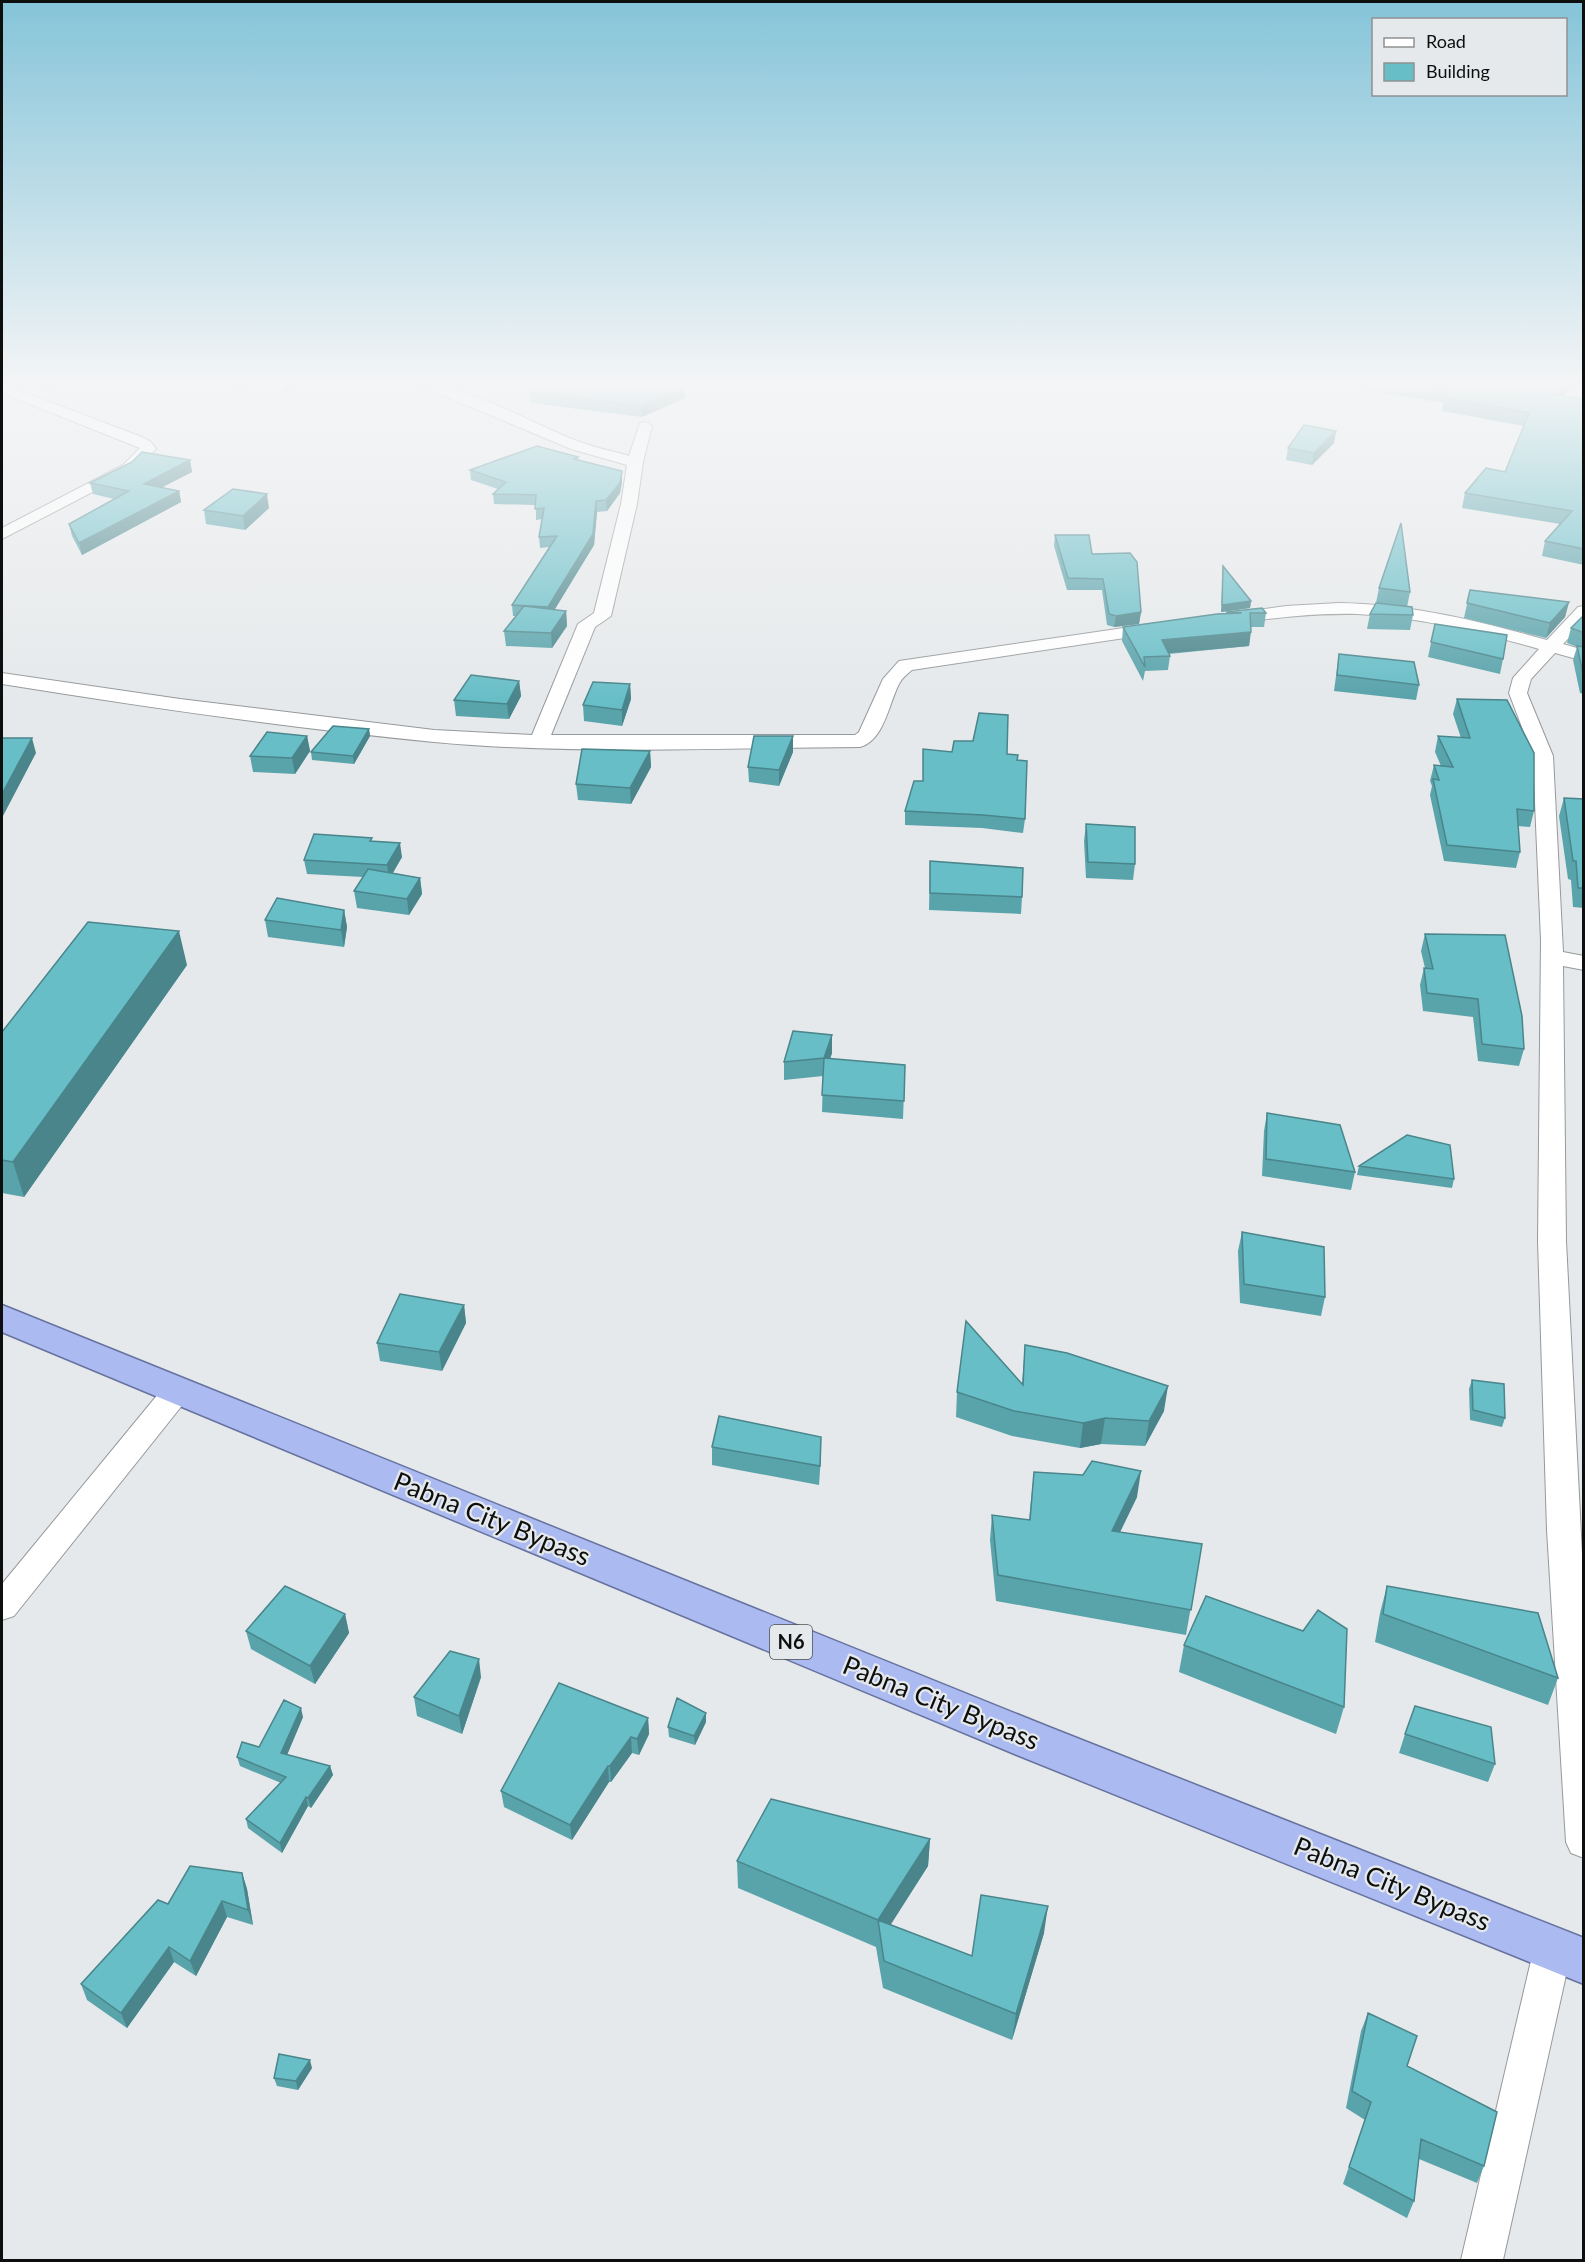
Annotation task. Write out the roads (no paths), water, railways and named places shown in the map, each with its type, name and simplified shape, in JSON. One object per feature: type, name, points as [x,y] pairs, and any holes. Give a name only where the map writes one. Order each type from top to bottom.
[{"type":"highway","name":"Pabna City Bypass","points":[[2,1318],[1044,1746],[1568,1955]]},
{"type":"street","points":[[2,534],[91,488]]},
{"type":"street","points":[[539,742],[587,624],[602,616],[631,488]]},
{"type":"street","points":[[1215,620],[1306,611],[1372,610],[1440,618],[1584,656]]},
{"type":"street","points":[[1584,611],[1522,678],[1518,693],[1544,756],[1552,957],[1552,1240],[1563,1530],[1584,1842]]},
{"type":"street","points":[[2,679],[180,705],[434,736],[539,742],[639,744],[860,741],[867,735],[892,679],[906,665],[1173,626]]},
{"type":"street","points":[[1552,957],[1584,963]]},
{"type":"street","points":[[2,1607],[178,1390]]},
{"type":"street","points":[[1482,2260],[1568,1955]]}]
